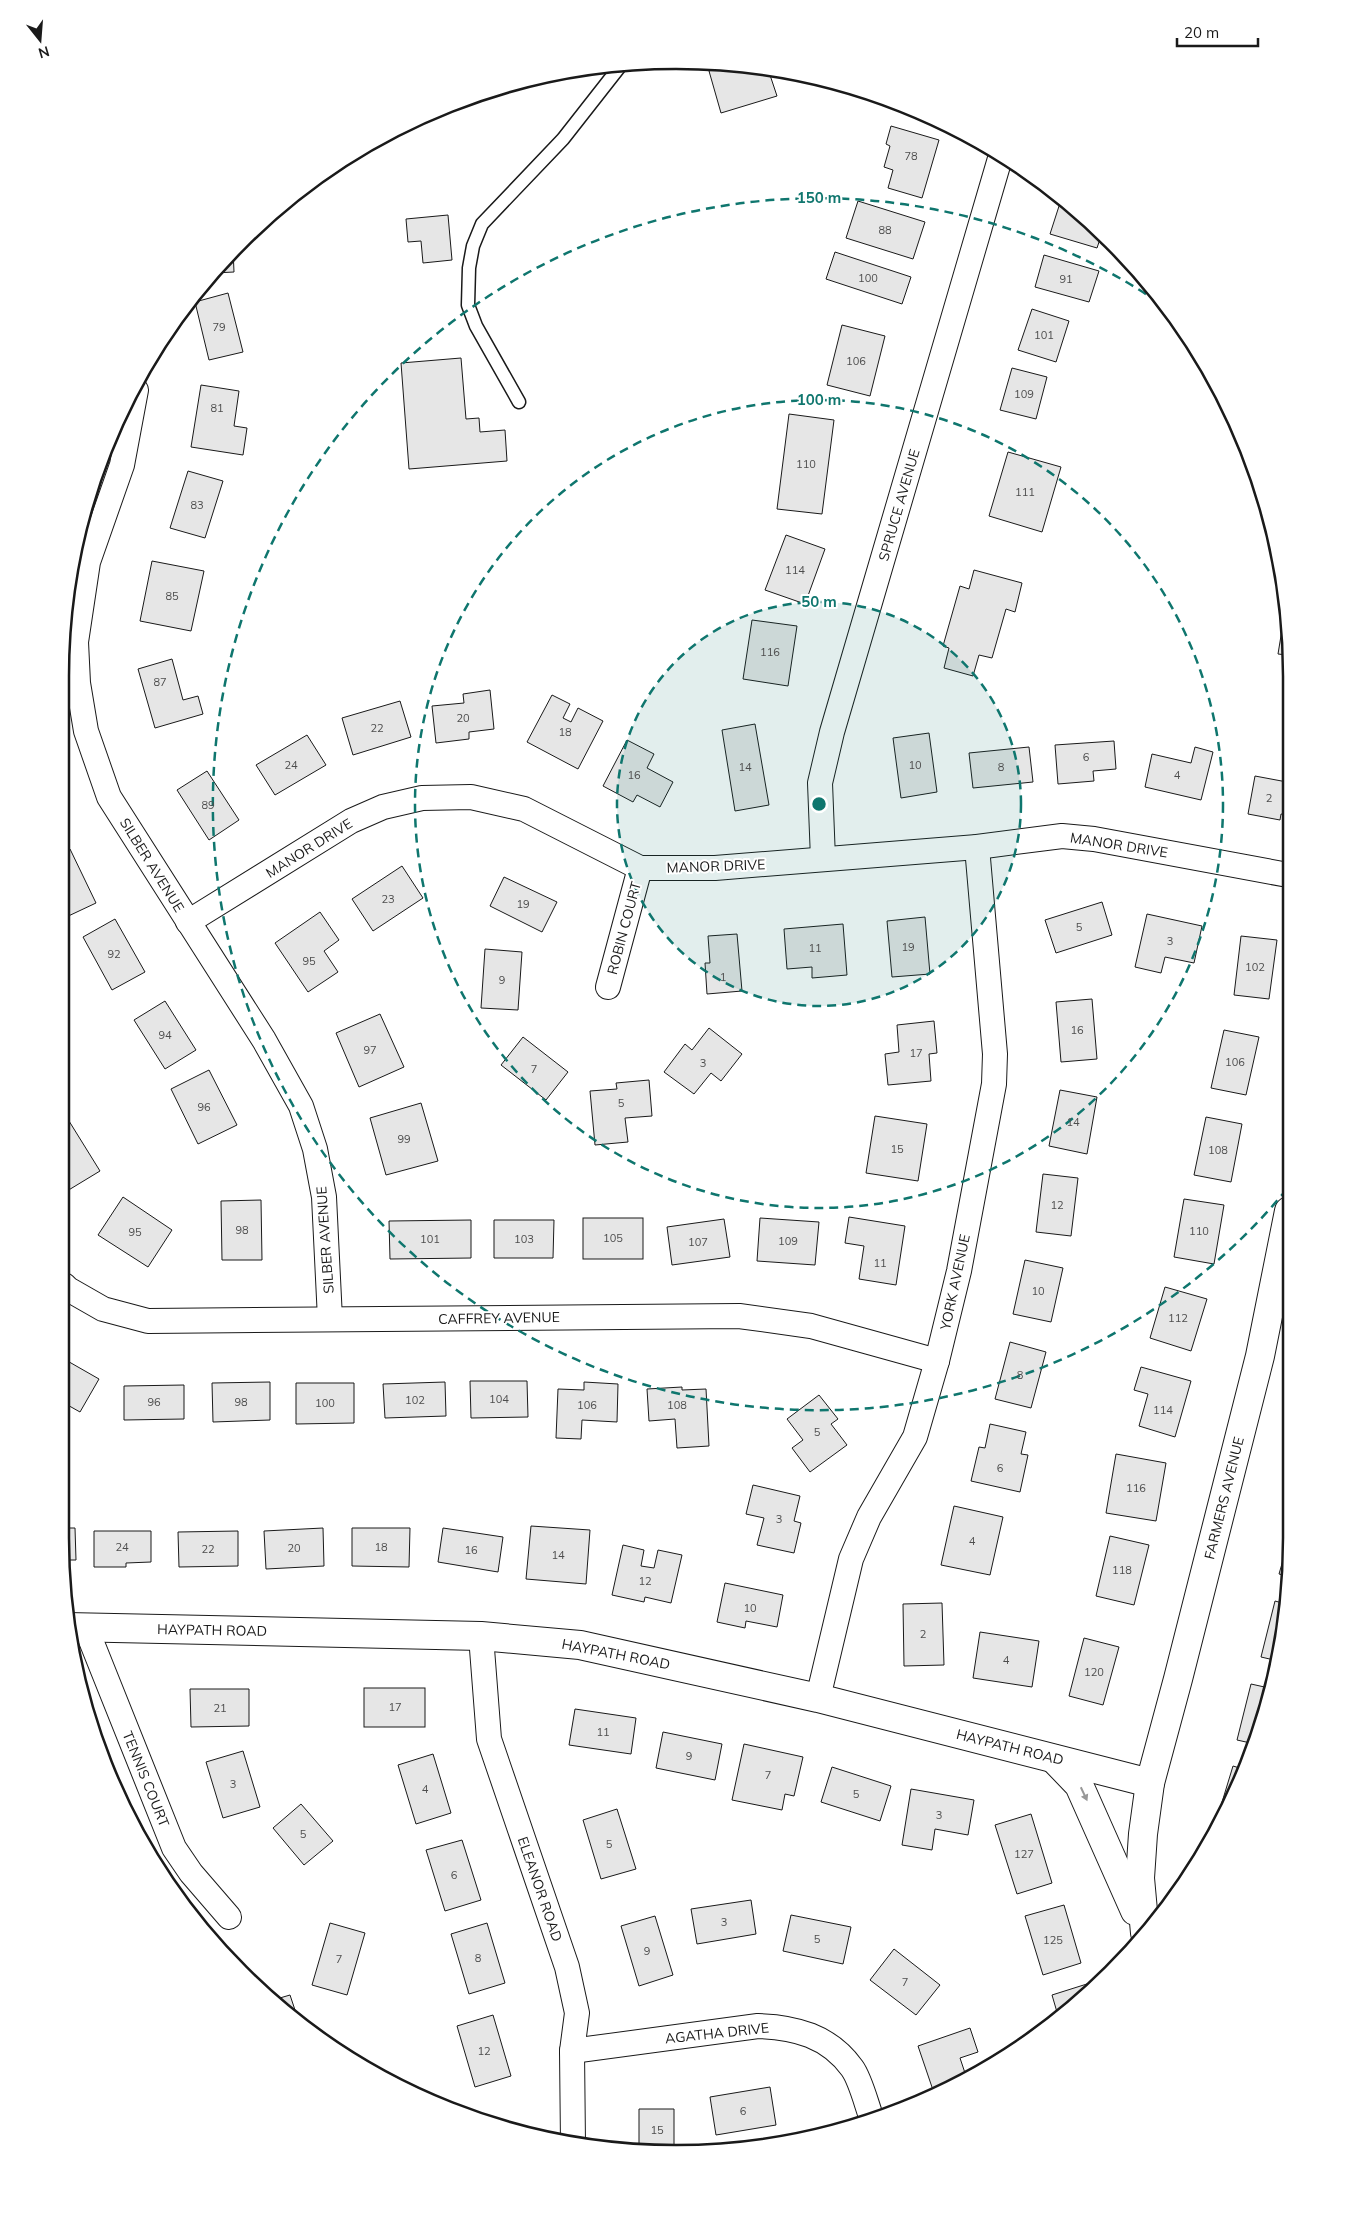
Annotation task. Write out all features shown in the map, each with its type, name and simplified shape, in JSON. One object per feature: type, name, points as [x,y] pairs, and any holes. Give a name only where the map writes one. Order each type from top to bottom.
[{"type":"street","name":"SPRUCE AVENUE","points":[[823,859],[820,784],[832,732],[1000,163]]},
{"type":"street","name":"SILBER AVENUE","points":[[134,402],[122,465],[88,562],[76,642],[78,683],[86,732],[109,797],[264,1040],[300,1106],[314,1149],[324,1197],[330,1319]]},
{"type":"street","name":"MANOR DRIVE","points":[[188,922],[351,820],[383,807],[422,798],[471,797],[524,809],[640,868],[715,868],[977,847],[1062,836],[1094,839],[1283,874]]},
{"type":"street","name":"YORK AVENUE","points":[[818,1698],[851,1558],[869,1517],[914,1437],[937,1361],[958,1270],[994,1084],[995,1054],[977,847]]},
{"type":"street","name":"ROBIN COURT","points":[[608,987],[640,868]]},
{"type":"street","name":"FARMERS AVENUE","points":[[1144,1925],[1140,1878],[1143,1834],[1150,1783],[1260,1356],[1283,1241]]},
{"type":"street","name":"CAFFREY AVENUE","points":[[69,1290],[103,1308],[148,1321],[738,1316],[811,1326],[937,1361]]},
{"type":"street","name":"HAYPATH ROAD","points":[[77,1628],[481,1636],[580,1645],[818,1698],[1150,1783]]},
{"type":"street","name":"TENNIS COURT","points":[[77,1628],[174,1848],[190,1873],[229,1917]]},
{"type":"street","name":"ELEANOR ROAD","points":[[481,1636],[489,1739],[567,1967],[577,2013],[572,2051],[573,2136]]},
{"type":"street","points":[[1052,1758],[1079,1785],[1142,1927]]},
{"type":"street","name":"AGATHA DRIVE","points":[[572,2051],[758,2026],[778,2026],[815,2036],[834,2049],[853,2069],[870,2113]]},
{"type":"lane","points":[[520,402],[476,326],[468,305],[469,268],[473,246],[482,224],[563,139],[615,72]]},
{"type":"building","points":[[716,70],[770,76],[777,96],[721,113],[709,71]]},
{"type":"building","points":[[891,126],[939,140],[922,198],[888,188],[893,170],[884,167],[890,146],[886,144]]},
{"type":"building","points":[[858,201],[925,222],[913,259],[846,238]]},
{"type":"building","points":[[1059,205],[1099,241],[1097,248],[1050,234]]},
{"type":"building","points":[[448,215],[452,260],[423,263],[421,241],[408,242],[406,219]]},
{"type":"building","points":[[835,252],[911,277],[902,304],[826,279]]},
{"type":"building","points":[[1044,255],[1099,271],[1089,302],[1035,287]]},
{"type":"building","points":[[234,261],[234,272],[222,273]]},
{"type":"building","points":[[228,293],[243,352],[209,360],[196,304],[198,301]]},
{"type":"building","points":[[1032,309],[1069,321],[1056,362],[1018,350]]},
{"type":"building","points":[[842,325],[885,336],[870,396],[827,385]]},
{"type":"building","points":[[461,358],[466,419],[479,418],[480,432],[505,430],[507,461],[409,469],[401,363]]},
{"type":"building","points":[[1012,368],[1047,377],[1036,419],[1000,410]]},
{"type":"building","points":[[201,385],[239,391],[234,426],[247,428],[243,455],[191,447]]},
{"type":"building","points":[[789,414],[834,420],[822,514],[777,509]]},
{"type":"building","points":[[1008,452],[1061,467],[1042,532],[989,516]]},
{"type":"building","points":[[188,471],[223,481],[205,538],[170,528]]},
{"type":"building","points":[[786,535],[825,549],[805,604],[765,590]]},
{"type":"building","points":[[152,561],[204,571],[191,631],[140,621]]},
{"type":"building","points":[[974,570],[1022,583],[1015,612],[1006,609],[992,658],[979,655],[973,676],[944,668],[949,648],[943,646],[960,586],[969,589]]},
{"type":"building","points":[[752,620],[797,626],[788,686],[743,679]]},
{"type":"building","points":[[1282,632],[1282,654],[1278,654]]},
{"type":"building","points":[[172,659],[183,700],[198,696],[203,714],[155,728],[138,669]]},
{"type":"building","points":[[490,690],[494,729],[469,732],[469,739],[436,743],[432,706],[464,703],[463,694]]},
{"type":"building","points":[[552,695],[570,704],[563,718],[571,722],[578,708],[603,721],[578,769],[527,742]]},
{"type":"building","points":[[400,701],[411,737],[353,755],[342,718]]},
{"type":"building","points":[[755,724],[769,805],[735,811],[722,730]]},
{"type":"building","points":[[929,733],[937,792],[901,798],[893,738]]},
{"type":"building","points":[[307,735],[326,765],[275,795],[256,765]]},
{"type":"building","points":[[627,740],[654,754],[647,768],[673,782],[660,807],[637,795],[633,802],[603,786]]},
{"type":"building","points":[[1114,741],[1116,769],[1093,771],[1094,781],[1058,784],[1055,745]]},
{"type":"building","points":[[1029,747],[1033,782],[973,788],[969,753]]},
{"type":"building","points":[[1195,747],[1213,752],[1201,800],[1145,787],[1152,754],[1191,763]]},
{"type":"building","points":[[207,771],[239,820],[209,840],[177,790]]},
{"type":"building","points":[[1255,776],[1283,781],[1283,814],[1281,814],[1280,820],[1248,814]]},
{"type":"building","points":[[69,850],[96,903],[69,916]]},
{"type":"building","points":[[402,866],[423,898],[373,931],[352,899]]},
{"type":"building","points":[[504,877],[557,902],[542,932],[490,906]]},
{"type":"building","points":[[1102,902],[1112,935],[1056,953],[1045,920]]},
{"type":"building","points":[[320,912],[339,940],[324,951],[338,972],[308,992],[275,943]]},
{"type":"building","points":[[1147,914],[1202,926],[1194,963],[1165,957],[1161,973],[1135,967]]},
{"type":"building","points":[[925,917],[930,974],[892,977],[887,921]]},
{"type":"building","points":[[115,919],[145,972],[112,990],[83,937]]},
{"type":"building","points":[[843,924],[847,975],[812,978],[812,967],[787,969],[784,929]]},
{"type":"building","points":[[737,934],[742,991],[707,994],[705,963],[710,963],[708,936]]},
{"type":"building","points":[[1241,936],[1277,940],[1269,999],[1234,995]]},
{"type":"building","points":[[485,949],[522,952],[518,1010],[481,1008]]},
{"type":"building","points":[[1092,999],[1097,1059],[1061,1062],[1056,1002]]},
{"type":"building","points":[[165,1001],[196,1050],[165,1069],[134,1020]]},
{"type":"building","points":[[380,1014],[404,1067],[359,1087],[336,1033]]},
{"type":"building","points":[[934,1021],[937,1053],[929,1054],[931,1081],[888,1085],[885,1054],[899,1052],[897,1025]]},
{"type":"building","points":[[709,1028],[742,1054],[721,1081],[711,1073],[694,1094],[664,1072],[685,1044],[692,1050]]},
{"type":"building","points":[[1224,1030],[1259,1037],[1246,1095],[1211,1088]]},
{"type":"building","points":[[523,1037],[568,1072],[546,1100],[501,1065]]},
{"type":"building","points":[[209,1070],[237,1125],[198,1144],[171,1089]]},
{"type":"building","points":[[649,1080],[652,1116],[625,1118],[628,1142],[595,1145],[590,1091],[617,1089],[616,1083]]},
{"type":"building","points":[[1060,1090],[1097,1097],[1087,1154],[1049,1146]]},
{"type":"building","points":[[421,1103],[438,1161],[386,1175],[370,1118]]},
{"type":"building","points":[[875,1116],[927,1124],[918,1181],[866,1173]]},
{"type":"building","points":[[1206,1117],[1242,1124],[1231,1182],[1194,1175]]},
{"type":"building","points":[[69,1121],[100,1171],[69,1190]]},
{"type":"building","points":[[1043,1174],[1078,1178],[1071,1236],[1036,1232]]},
{"type":"building","points":[[123,1197],[172,1230],[148,1267],[98,1235]]},
{"type":"building","points":[[1184,1199],[1224,1205],[1214,1264],[1174,1257]]},
{"type":"building","points":[[261,1200],[262,1260],[222,1260],[221,1201]]},
{"type":"building","points":[[849,1217],[905,1226],[896,1285],[859,1279],[864,1246],[845,1243]]},
{"type":"building","points":[[583,1218],[643,1218],[643,1259],[583,1259]]},
{"type":"building","points":[[760,1218],[819,1222],[815,1265],[757,1261]]},
{"type":"building","points":[[724,1219],[730,1257],[672,1265],[667,1227]]},
{"type":"building","points":[[471,1220],[471,1258],[390,1259],[389,1221]]},
{"type":"building","points":[[494,1220],[554,1220],[553,1258],[494,1258]]},
{"type":"building","points":[[1025,1260],[1063,1268],[1051,1322],[1013,1314]]},
{"type":"building","points":[[1165,1287],[1207,1299],[1191,1351],[1150,1338]]},
{"type":"building","points":[[1010,1342],[1046,1352],[1031,1408],[995,1399]]},
{"type":"building","points":[[69,1362],[99,1379],[80,1412],[69,1406]]},
{"type":"building","points":[[1141,1367],[1191,1381],[1175,1437],[1139,1426],[1148,1394],[1134,1390]]},
{"type":"building","points":[[470,1381],[527,1381],[528,1417],[471,1418]]},
{"type":"building","points":[[270,1382],[270,1420],[213,1422],[212,1383]]},
{"type":"building","points":[[445,1382],[446,1416],[385,1418],[383,1384]]},
{"type":"building","points":[[584,1382],[618,1384],[617,1422],[582,1420],[581,1439],[556,1438],[558,1389],[584,1390]]},
{"type":"building","points":[[296,1383],[354,1383],[354,1423],[296,1424]]},
{"type":"building","points":[[184,1385],[184,1419],[124,1420],[124,1386]]},
{"type":"building","points":[[682,1387],[682,1390],[706,1389],[709,1446],[677,1448],[675,1419],[649,1421],[647,1389]]},
{"type":"building","points":[[819,1395],[838,1419],[831,1424],[847,1445],[810,1472],[792,1448],[803,1440],[787,1419]]},
{"type":"building","points":[[990,1424],[1026,1432],[1021,1454],[1028,1455],[1020,1492],[971,1481],[979,1447],[985,1448]]},
{"type":"building","points":[[1116,1454],[1166,1463],[1156,1521],[1106,1513]]},
{"type":"building","points":[[753,1485],[800,1496],[794,1521],[801,1523],[794,1553],[757,1545],[764,1518],[746,1514]]},
{"type":"building","points":[[954,1506],[1003,1517],[990,1575],[941,1565]]},
{"type":"building","points":[[531,1526],[590,1530],[586,1584],[526,1579]]},
{"type":"building","points":[[69,1528],[75,1528],[76,1560],[70,1560]]},
{"type":"building","points":[[323,1528],[324,1566],[266,1569],[264,1531]]},
{"type":"building","points":[[352,1528],[410,1528],[409,1567],[352,1566]]},
{"type":"building","points":[[443,1528],[503,1537],[498,1572],[438,1562]]},
{"type":"building","points":[[94,1531],[151,1531],[151,1562],[126,1563],[126,1567],[94,1567]]},
{"type":"building","points":[[238,1531],[238,1566],[179,1567],[178,1532]]},
{"type":"building","points":[[1110,1536],[1149,1545],[1134,1605],[1096,1596]]},
{"type":"building","points":[[623,1545],[644,1550],[641,1566],[654,1568],[658,1550],[682,1555],[671,1603],[645,1597],[644,1602],[612,1595]]},
{"type":"building","points":[[1282,1562],[1282,1575],[1279,1574]]},
{"type":"building","points":[[725,1583],[783,1595],[777,1627],[746,1621],[745,1628],[717,1622]]},
{"type":"building","points":[[1275,1601],[1280,1602],[1271,1659],[1261,1657]]},
{"type":"building","points":[[942,1603],[944,1665],[904,1666],[903,1604]]},
{"type":"building","points":[[980,1632],[1039,1641],[1032,1687],[973,1678]]},
{"type":"building","points":[[1084,1638],[1119,1647],[1103,1705],[1069,1696]]},
{"type":"building","points":[[1251,1684],[1265,1687],[1247,1742],[1237,1740]]},
{"type":"building","points":[[364,1688],[425,1688],[425,1727],[364,1727]]},
{"type":"building","points":[[190,1689],[249,1689],[249,1726],[191,1727]]},
{"type":"building","points":[[575,1709],[636,1718],[631,1754],[569,1745]]},
{"type":"building","points":[[663,1732],[722,1744],[715,1780],[656,1768]]},
{"type":"building","points":[[744,1744],[803,1757],[794,1796],[785,1794],[782,1810],[732,1800]]},
{"type":"building","points":[[243,1751],[260,1807],[223,1818],[206,1762]]},
{"type":"building","points":[[433,1754],[451,1813],[416,1824],[398,1765]]},
{"type":"building","points":[[1233,1766],[1238,1767],[1221,1807],[1220,1809]]},
{"type":"building","points":[[832,1767],[891,1786],[880,1821],[821,1802]]},
{"type":"building","points":[[911,1789],[974,1800],[968,1835],[935,1829],[932,1850],[902,1845]]},
{"type":"building","points":[[301,1804],[333,1841],[304,1865],[273,1828]]},
{"type":"building","points":[[617,1809],[636,1869],[601,1879],[583,1820]]},
{"type":"building","points":[[1031,1814],[1052,1883],[1017,1894],[995,1825]]},
{"type":"building","points":[[462,1840],[481,1900],[445,1911],[426,1850]]},
{"type":"building","points":[[751,1900],[756,1934],[697,1944],[691,1909]]},
{"type":"building","points":[[1064,1905],[1081,1963],[1043,1975],[1025,1916]]},
{"type":"building","points":[[791,1915],[851,1927],[843,1964],[783,1951]]},
{"type":"building","points":[[655,1916],[673,1975],[639,1986],[621,1926]]},
{"type":"building","points":[[330,1923],[365,1933],[347,1995],[312,1985]]},
{"type":"building","points":[[487,1923],[505,1983],[469,1994],[451,1934]]},
{"type":"building","points":[[894,1949],[940,1985],[916,2015],[870,1980]]},
{"type":"building","points":[[1088,1984],[1057,2011],[1052,1995]]},
{"type":"building","points":[[290,1995],[295,2011],[280,1998]]},
{"type":"building","points":[[493,2015],[511,2076],[475,2087],[457,2026]]},
{"type":"building","points":[[970,2028],[978,2052],[960,2058],[965,2072],[932,2088],[918,2046]]},
{"type":"building","points":[[770,2087],[776,2125],[716,2135],[710,2097]]},
{"type":"building","points":[[639,2109],[674,2109],[674,2145],[639,2144]]}]
